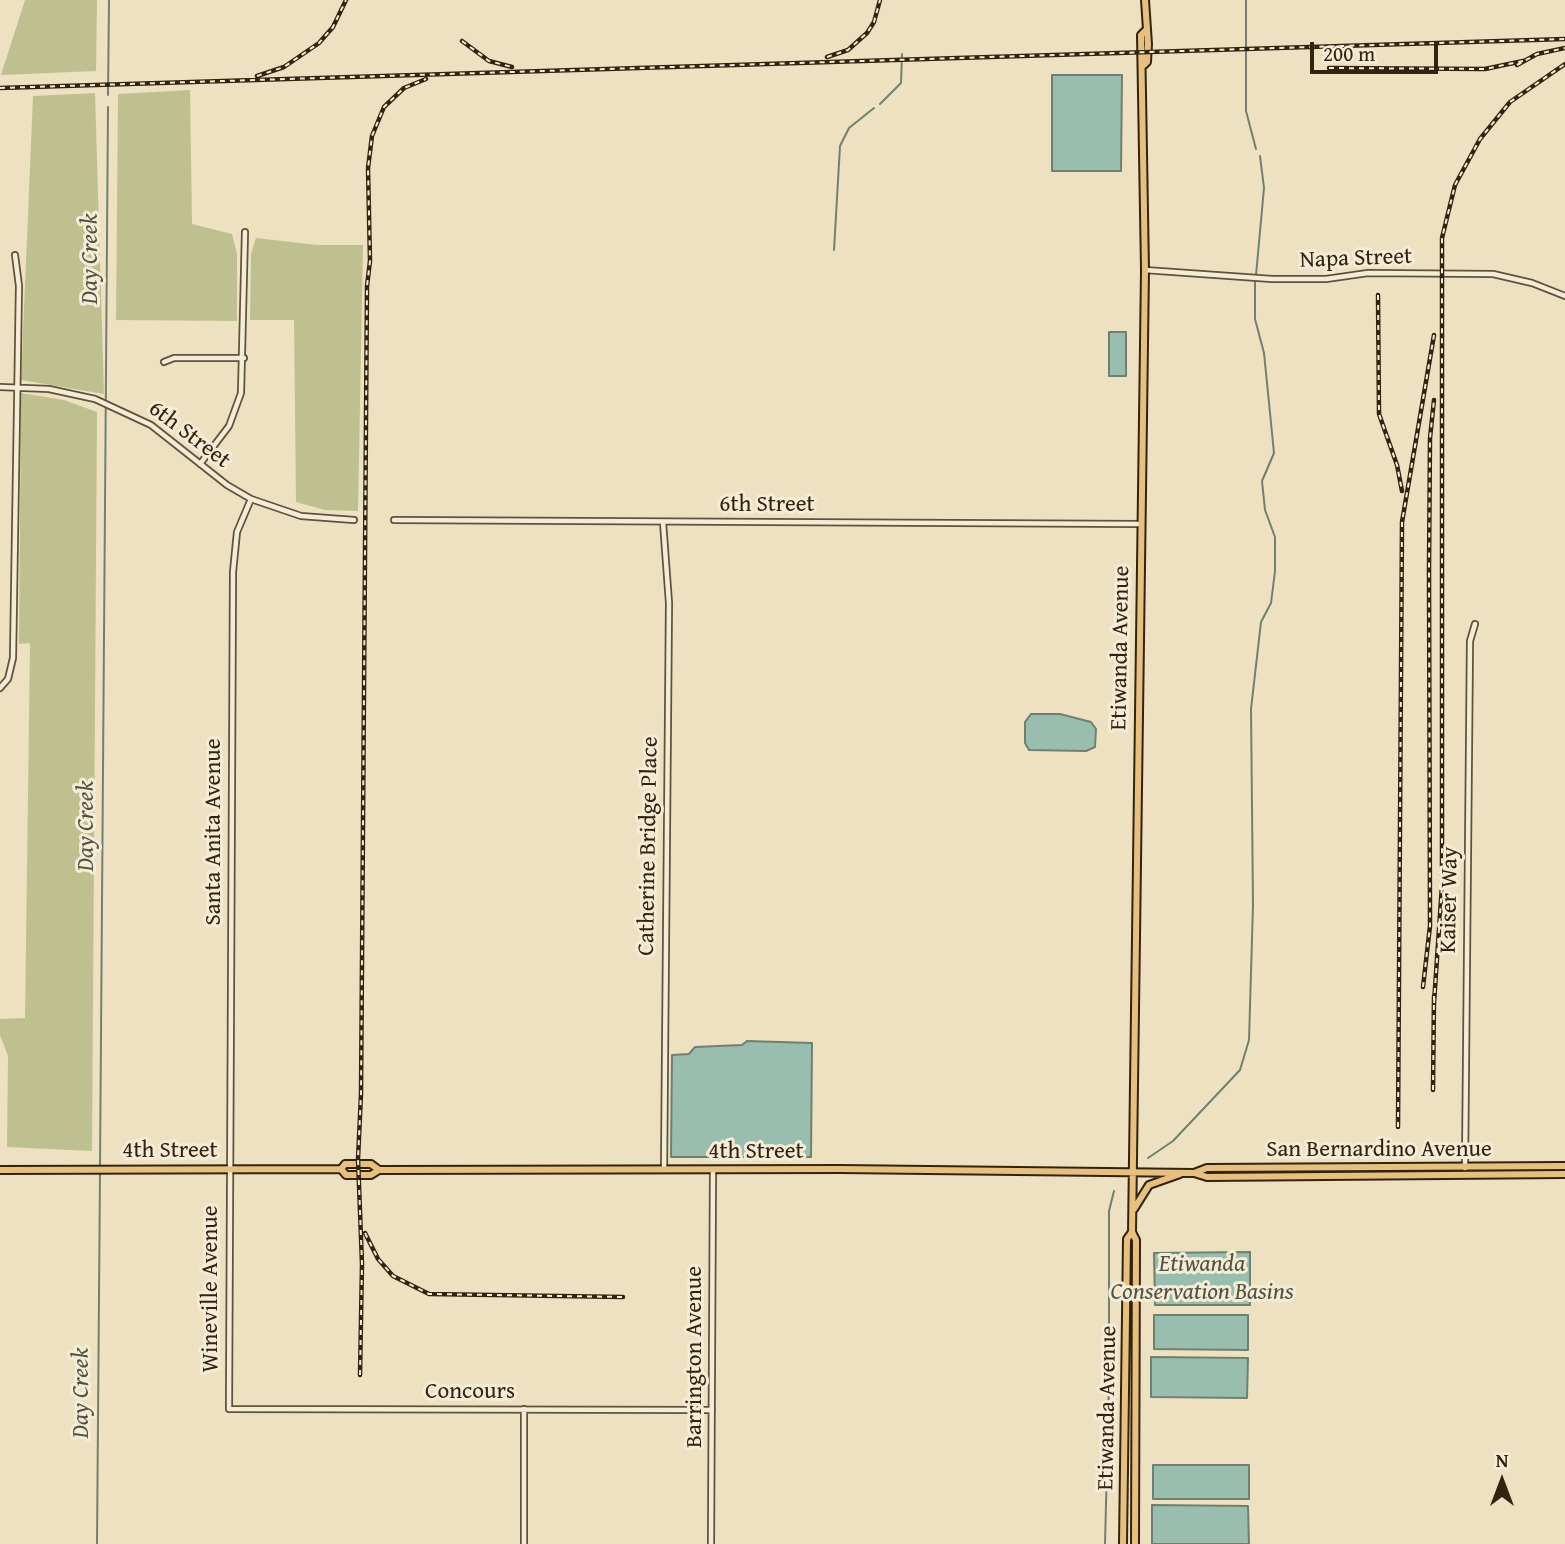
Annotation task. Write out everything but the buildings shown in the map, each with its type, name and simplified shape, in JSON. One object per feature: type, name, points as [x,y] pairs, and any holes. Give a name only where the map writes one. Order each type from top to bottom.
[{"type":"main road","name":"Etiwanda Avenue","points":[[1135,1544],[1136,1240],[1132,1233],[1145,270],[1144,65],[1141,62],[1145,0]]},
{"type":"main road","name":"4th Street","points":[[341,1169],[345,1164],[371,1164],[379,1170]]},
{"type":"main road","name":"San Bernardino Avenue","points":[[1194,1173],[1208,1168],[1565,1166]]},
{"type":"main road","name":"4th Street","points":[[0,1170],[341,1169]]},
{"type":"main road","name":"4th Street","points":[[341,1169],[346,1175],[371,1175],[379,1170],[1133,1172]]},
{"type":"main road","name":"San Bernardino Avenue","points":[[1133,1172],[1183,1172],[1207,1177],[1565,1174]]},
{"type":"main road","points":[[1133,1211],[1147,1187],[1183,1172]]},
{"type":"main road","name":"Etiwanda Avenue","points":[[1124,1544],[1127,1239],[1132,1233]]},
{"type":"street","points":[[200,464],[224,435],[236,411],[243,385],[245,232]]},
{"type":"street","points":[[0,688],[8,678],[13,658],[15,387],[19,286],[15,256]]},
{"type":"street","name":"Napa Street","points":[[1145,270],[1272,279],[1326,279],[1368,273],[1493,274],[1532,283],[1565,296]]},
{"type":"street","points":[[164,362],[174,358],[244,358]]},
{"type":"street","name":"6th Street","points":[[0,387],[49,389],[95,399],[151,425],[200,464],[251,499],[308,517],[354,520]]},
{"type":"street","name":"Santa Anita Avenue","points":[[228,1169],[233,561],[237,533],[251,499]]},
{"type":"street","name":"6th Street","points":[[394,520],[1140,524]]},
{"type":"street","name":"Catherine Bridge Place","points":[[663,522],[669,603],[664,1170]]},
{"type":"street","name":"Kaiser Way","points":[[1465,1176],[1470,641],[1475,624]]},
{"type":"street","name":"Wineville Avenue","points":[[228,1169],[229,1409]]},
{"type":"street","name":"Barrington Avenue","points":[[711,1544],[713,1170]]},
{"type":"street","name":"Concours","points":[[229,1409],[712,1409]]},
{"type":"street","points":[[524,1409],[524,1544]]},
{"type":"green space","points":[[25,0],[97,0],[96,71],[1,75]]},
{"type":"green space","points":[[190,90],[192,224],[232,234],[237,254],[237,321],[116,320],[118,94]]},
{"type":"green space","points":[[95,93],[104,394],[21,380],[33,96]]},
{"type":"green space","points":[[256,238],[317,245],[363,245],[358,511],[325,510],[296,502],[294,320],[250,320],[251,254]]},
{"type":"green space","points":[[21,393],[64,400],[97,412],[92,1151],[7,1147],[8,1056],[0,1035],[0,1019],[25,1018],[30,643],[19,644]]},
{"type":"water","points":[[1052,75],[1122,75],[1121,171],[1052,171]]},
{"type":"water","points":[[1109,332],[1126,332],[1126,376],[1109,376]]},
{"type":"water","points":[[1031,714],[1060,714],[1091,722],[1096,729],[1095,747],[1086,751],[1029,750],[1025,743],[1025,722]]},
{"type":"water","points":[[747,1041],[812,1043],[811,1157],[671,1157],[672,1055],[689,1054],[695,1047],[742,1045]]},
{"type":"water","name":"Etiwanda Conservation Basins","points":[[1250,1252],[1250,1305],[1155,1305],[1154,1253]]},
{"type":"water","name":"Etiwanda Conservation Basins","points":[[1154,1315],[1248,1315],[1248,1350],[1154,1349]]},
{"type":"water","name":"Etiwanda Conservation Basins","points":[[1151,1357],[1248,1358],[1247,1398],[1151,1397]]},
{"type":"water","points":[[1153,1465],[1249,1465],[1249,1499],[1153,1499]]},
{"type":"water","points":[[1152,1505],[1248,1506],[1249,1544],[1152,1544]]},
{"type":"waterway","name":"Day Creek","points":[[108,95],[109,0]]},
{"type":"waterway","points":[[1246,0],[1246,111],[1256,149]]},
{"type":"waterway","points":[[880,104],[901,83],[902,54]]},
{"type":"waterway","name":"Day Creek","points":[[100,1167],[108,107]]},
{"type":"waterway","points":[[834,250],[840,146],[849,128],[874,108]]},
{"type":"waterway","points":[[1256,275],[1264,188],[1260,156]]},
{"type":"waterway","points":[[1148,1158],[1173,1141],[1240,1070],[1249,1040],[1253,905],[1251,709],[1261,622],[1271,603],[1275,571],[1275,537],[1265,510],[1262,481],[1274,453],[1264,353],[1255,319],[1255,282]]},
{"type":"waterway","name":"Day Creek","points":[[97,1544],[100,1172]]},
{"type":"waterway","points":[[1109,1356],[1109,1211],[1114,1191]]},
{"type":"waterway","points":[[1105,1544],[1109,1383]]},
{"type":"railway","points":[[257,76],[284,67],[319,43],[333,27],[346,0]]},
{"type":"railway","points":[[827,57],[848,50],[867,33],[874,22],[880,0]]},
{"type":"railway","points":[[0,88],[1565,39]]},
{"type":"railway","points":[[462,41],[489,61],[512,67]]},
{"type":"railway","points":[[1517,65],[1537,54],[1565,48]]},
{"type":"railway","points":[[1329,68],[1485,69],[1523,61]]},
{"type":"railway","points":[[1434,1003],[1442,885],[1442,238],[1455,185],[1480,139],[1510,102],[1565,64]]},
{"type":"railway","points":[[360,1375],[362,1264],[358,1159],[361,1094],[367,286],[370,261],[368,168],[372,136],[384,107],[404,88],[426,79]]},
{"type":"railway","points":[[1378,295],[1379,414],[1397,465],[1402,491]]},
{"type":"railway","points":[[1398,1127],[1402,522],[1434,335]]},
{"type":"railway","points":[[1423,987],[1430,926],[1430,438],[1434,400]]},
{"type":"railway","points":[[1433,1090],[1434,996]]},
{"type":"railway","points":[[365,1233],[378,1259],[393,1276],[429,1294],[623,1297]]}]
